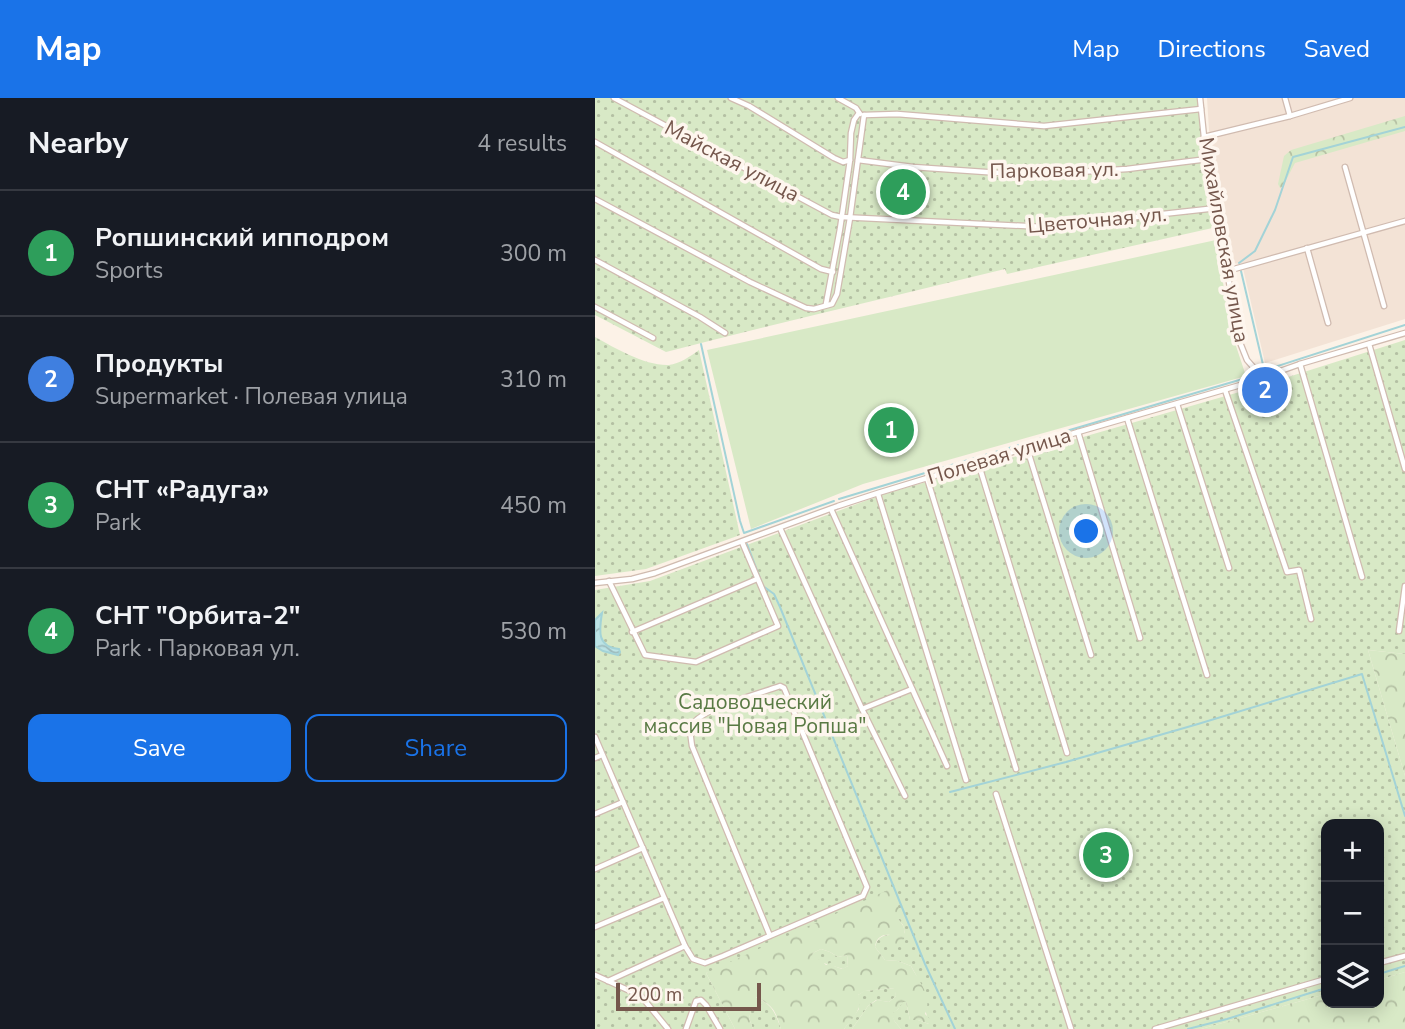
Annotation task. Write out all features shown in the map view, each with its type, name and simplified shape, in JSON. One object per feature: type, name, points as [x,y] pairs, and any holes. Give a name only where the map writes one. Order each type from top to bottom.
[{"type":"street","name":"Майская улица","points":[[614,98],[832,215],[850,218]]},
{"type":"street","points":[[731,98],[749,106],[834,158],[843,162],[850,160]]},
{"type":"street","points":[[595,199],[751,282],[806,308],[814,309],[832,304],[837,294],[850,218],[862,114],[838,98]]},
{"type":"street","name":"Михайловская улица","points":[[1200,98],[1239,340],[1247,360],[1262,377]]},
{"type":"street","points":[[1285,98],[1290,116]]},
{"type":"street","points":[[1205,137],[1350,98]]},
{"type":"street","points":[[826,304],[840,229],[851,133],[854,120],[862,114],[897,114],[1044,126],[1201,109]]},
{"type":"street","points":[[595,142],[821,269],[833,272]]},
{"type":"street","name":"Парковая ул.","points":[[858,160],[913,167],[1030,175],[1127,169],[1208,159]]},
{"type":"street","points":[[1345,167],[1384,306]]},
{"type":"street","name":"Цветочная ул.","points":[[850,218],[1045,227],[1217,208]]},
{"type":"street","points":[[1227,271],[1405,220]]},
{"type":"street","points":[[1307,248],[1328,323]]},
{"type":"street","points":[[595,260],[725,333]]},
{"type":"street","points":[[595,307],[653,338]]},
{"type":"street","name":"Полевая улица","points":[[595,583],[632,579],[655,573],[831,509],[927,478],[1225,390],[1300,363],[1405,333]]},
{"type":"street","points":[[1369,344],[1405,469]]},
{"type":"street","points":[[1300,363],[1363,577]]},
{"type":"street","points":[[1225,390],[1287,572],[1299,570],[1311,620]]},
{"type":"street","points":[[1177,404],[1229,568]]},
{"type":"street","points":[[1127,418],[1207,675]]},
{"type":"street","points":[[1078,432],[1140,638]]},
{"type":"street","points":[[1027,448],[1091,655]]},
{"type":"street","points":[[978,462],[1067,753]]},
{"type":"street","points":[[927,478],[1016,769]]},
{"type":"street","points":[[877,494],[966,780]]},
{"type":"street","points":[[831,509],[947,766]]},
{"type":"street","points":[[780,528],[862,709],[905,796]]},
{"type":"street","points":[[609,581],[645,655],[695,662],[778,626],[742,542]]},
{"type":"street","points":[[632,632],[757,579]]},
{"type":"street","points":[[1399,631],[1405,586]]},
{"type":"street","points":[[595,737],[685,946],[693,959],[705,962],[770,936],[863,896],[867,887],[784,688],[779,686],[709,710],[694,722],[690,732],[692,746],[770,936]]},
{"type":"street","points":[[862,709],[912,689]]},
{"type":"street","points":[[595,758],[603,755]]},
{"type":"street","points":[[996,794],[1071,1029]]},
{"type":"street","points":[[595,814],[623,802]]},
{"type":"street","points":[[595,869],[643,848]]},
{"type":"street","points":[[595,927],[664,898]]},
{"type":"street","points":[[608,981],[685,946]]},
{"type":"street","points":[[1384,962],[1405,956]]},
{"type":"street","points":[[595,975],[641,996],[668,1029]]},
{"type":"street","points":[[1156,1029],[1321,980]]},
{"type":"street","points":[[686,1029],[696,1001],[701,1000],[720,1029]]},
{"type":"shaded area","points":[[1207,98],[1405,98],[1405,319],[1265,363],[1242,264],[1230,263],[1209,130]]},
{"type":"green space","points":[[595,98],[1198,98],[1217,227],[1007,274],[1005,269],[666,352],[595,315]]},
{"type":"green space","points":[[1405,116],[1405,131],[1295,163],[1280,188],[1278,184],[1284,156],[1291,150]]},
{"type":"green space","points":[[1216,240],[1231,331],[1246,376],[863,484],[751,529],[707,350]]},
{"type":"green space","points":[[595,337],[631,356],[660,365],[677,363],[699,350],[740,535],[646,569],[595,576]]},
{"type":"green space","name":"Садоводческий массив \"Новая Ропша\"","points":[[1405,340],[1405,654],[1368,650],[1405,776],[1405,972],[1384,978],[1384,819],[1321,819],[1321,995],[1201,1029],[901,1029],[891,1014],[902,1002],[906,1002],[910,1020],[929,1024],[916,975],[911,966],[885,960],[875,947],[882,937],[890,935],[890,939],[905,933],[898,919],[706,973],[735,1029],[595,1029],[595,590],[650,581],[881,495],[1250,389]]},
{"type":"green space","points":[[1368,650],[1405,654],[1405,776]]},
{"type":"green space","points":[[890,889],[902,915],[898,919],[904,928],[904,939],[892,947],[887,946],[890,935],[884,935],[878,939],[875,947],[885,960],[911,966],[926,995],[925,1014],[932,1021],[929,1024],[910,1020],[906,1002],[903,1002],[892,1014],[901,1029],[852,1029],[868,1006],[877,1000],[889,1002],[896,996],[894,988],[865,991],[858,995],[858,1009],[844,1029],[781,1029],[773,1009],[756,997],[749,1018],[753,1029],[735,1029],[706,973]],"holes":[[[821,949],[838,957],[847,955],[848,966],[842,969],[834,966],[832,962],[826,965],[821,960],[811,959],[813,953]]]},
{"type":"green space","points":[[821,949],[838,957],[847,955],[848,966],[843,969],[810,959],[813,953]]},
{"type":"green space","points":[[1405,972],[1405,1029],[1201,1029],[1321,995],[1321,1008],[1384,1008],[1384,978]]},
{"type":"green space","points":[[895,988],[896,996],[889,1002],[876,1000],[868,1006],[852,1029],[844,1029],[859,1009],[858,995],[864,991]]},
{"type":"green space","points":[[755,997],[772,1009],[781,1029],[753,1029],[749,1018]]},
{"type":"water","points":[[602,613],[601,637],[607,645],[619,649],[618,655],[595,646],[595,620]]},
{"type":"waterway","points":[[1239,263],[1255,251],[1275,210],[1293,157],[1405,127]]},
{"type":"waterway","points":[[1241,271],[1264,369]]},
{"type":"waterway","points":[[1262,371],[1405,325]]},
{"type":"waterway","points":[[701,344],[744,533],[834,501]]},
{"type":"waterway","points":[[839,499],[1254,374]]},
{"type":"waterway","points":[[747,544],[763,586],[774,594],[780,607],[925,964],[955,1029]]},
{"type":"waterway","points":[[950,792],[1066,762],[1362,674],[1405,816]]},
{"type":"waterway","points":[[1384,972],[1405,966]]},
{"type":"waterway","points":[[1188,1029],[1321,990]]},
{"type":"place","name":"СНТ \"Орбита-2\"","points":[[903,192]]},
{"type":"place","name":"Продукты","points":[[1265,390]]},
{"type":"place","name":"Ропшинский ипподром","points":[[891,430]]},
{"type":"place","name":"СНТ «Радуга»","points":[[1106,855]]}]
